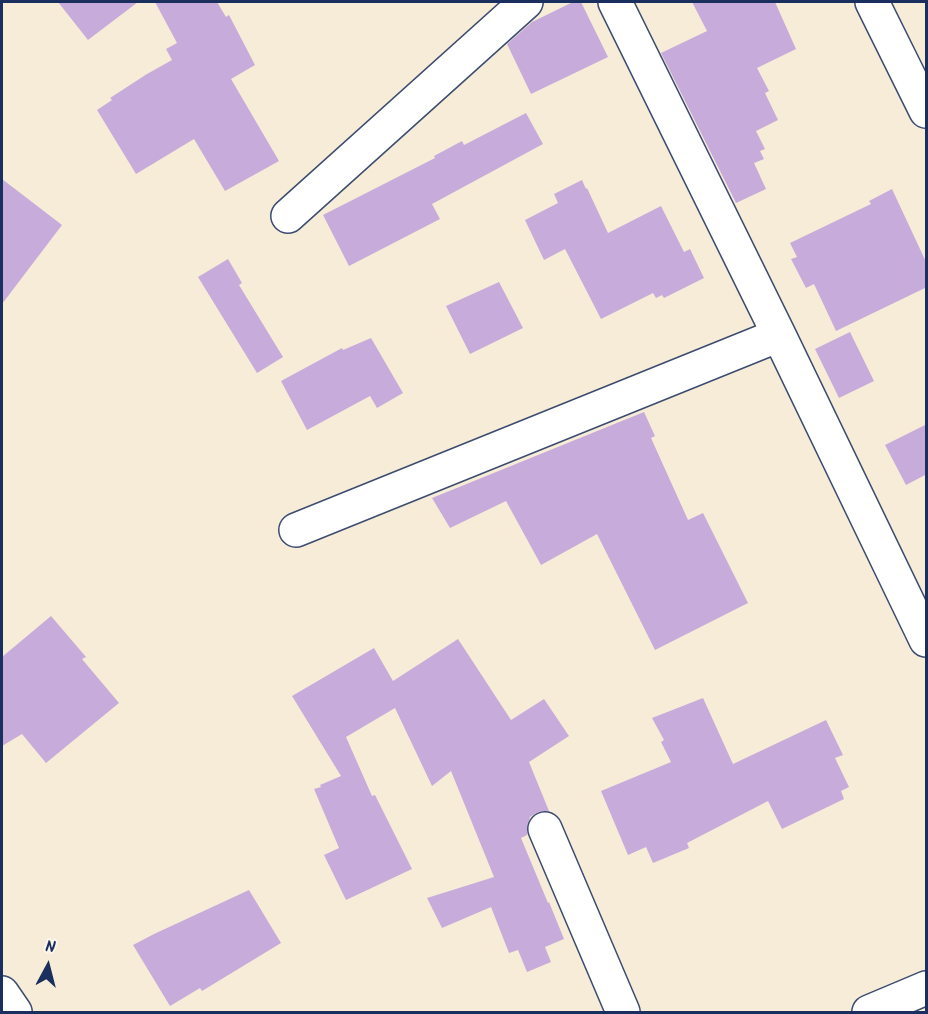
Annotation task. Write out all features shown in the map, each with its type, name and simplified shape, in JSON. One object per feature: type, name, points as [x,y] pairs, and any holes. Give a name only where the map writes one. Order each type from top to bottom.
[{"type":"street","points":[[288,216],[526,2]]},
{"type":"street","points":[[615,2],[927,640]]},
{"type":"street","points":[[872,2],[927,111]]},
{"type":"street","points":[[296,530],[779,335]]},
{"type":"street","points":[[545,829],[622,1012]]},
{"type":"street","points":[[869,1012],[927,988]]},
{"type":"street","points":[[2,993],[15,1012]]},
{"type":"building","points":[[58,2],[138,2],[88,40]]},
{"type":"building","points":[[155,2],[217,2],[226,17],[229,15],[255,65],[231,79],[279,161],[225,191],[194,139],[136,174],[97,110],[112,100],[110,98],[172,60],[166,49],[177,43]]},
{"type":"building","points":[[573,2],[581,2],[608,57],[531,94],[507,44],[532,22]]},
{"type":"building","points":[[692,2],[775,2],[796,49],[757,68],[769,91],[765,93],[778,120],[756,131],[765,149],[760,151],[764,159],[754,163],[766,189],[736,203],[661,53],[707,31]]},
{"type":"building","points":[[526,113],[543,144],[432,204],[440,219],[349,266],[323,215],[435,158],[434,156],[462,141],[464,145]]},
{"type":"building","points":[[2,179],[62,225],[2,304]]},
{"type":"building","points":[[582,180],[608,233],[661,206],[684,252],[690,249],[704,278],[664,298],[662,295],[656,298],[653,293],[601,319],[565,249],[544,260],[525,220],[558,203],[554,194]]},
{"type":"building","points":[[892,189],[927,264],[927,287],[836,331],[814,284],[806,288],[791,259],[797,257],[790,243],[871,204],[869,201]]},
{"type":"building","points":[[228,259],[242,283],[239,285],[283,357],[257,373],[198,277]]},
{"type":"building","points":[[499,282],[523,328],[470,354],[446,306]]},
{"type":"building","points":[[850,332],[874,381],[839,398],[815,349]]},
{"type":"building","points":[[371,338],[403,393],[377,408],[370,396],[307,430],[281,381],[342,348],[343,350]]},
{"type":"building","points":[[644,412],[655,436],[651,438],[688,520],[703,513],[748,603],[655,650],[597,534],[541,565],[506,501],[450,528],[432,498]]},
{"type":"building","points":[[927,424],[927,474],[906,485],[885,445]]},
{"type":"building","points":[[51,616],[86,657],[82,659],[119,703],[46,763],[22,734],[2,746],[2,657]]},
{"type":"building","points":[[458,639],[511,720],[544,699],[569,736],[529,762],[549,811],[538,812],[530,817],[527,835],[521,838],[564,939],[545,947],[551,962],[527,972],[518,950],[509,953],[491,907],[442,928],[427,898],[494,877],[451,771],[432,786],[395,708],[346,737],[372,796],[375,795],[412,869],[346,900],[324,855],[339,848],[314,789],[341,776],[292,696],[374,648],[393,681]]},
{"type":"building","points":[[703,698],[733,764],[826,720],[843,755],[835,758],[849,787],[841,791],[844,799],[782,829],[768,801],[687,843],[689,848],[653,863],[646,847],[628,855],[601,791],[671,762],[661,742],[664,740],[652,718]]},
{"type":"building","points":[[249,890],[281,943],[202,991],[200,988],[170,1006],[133,945]]}]
